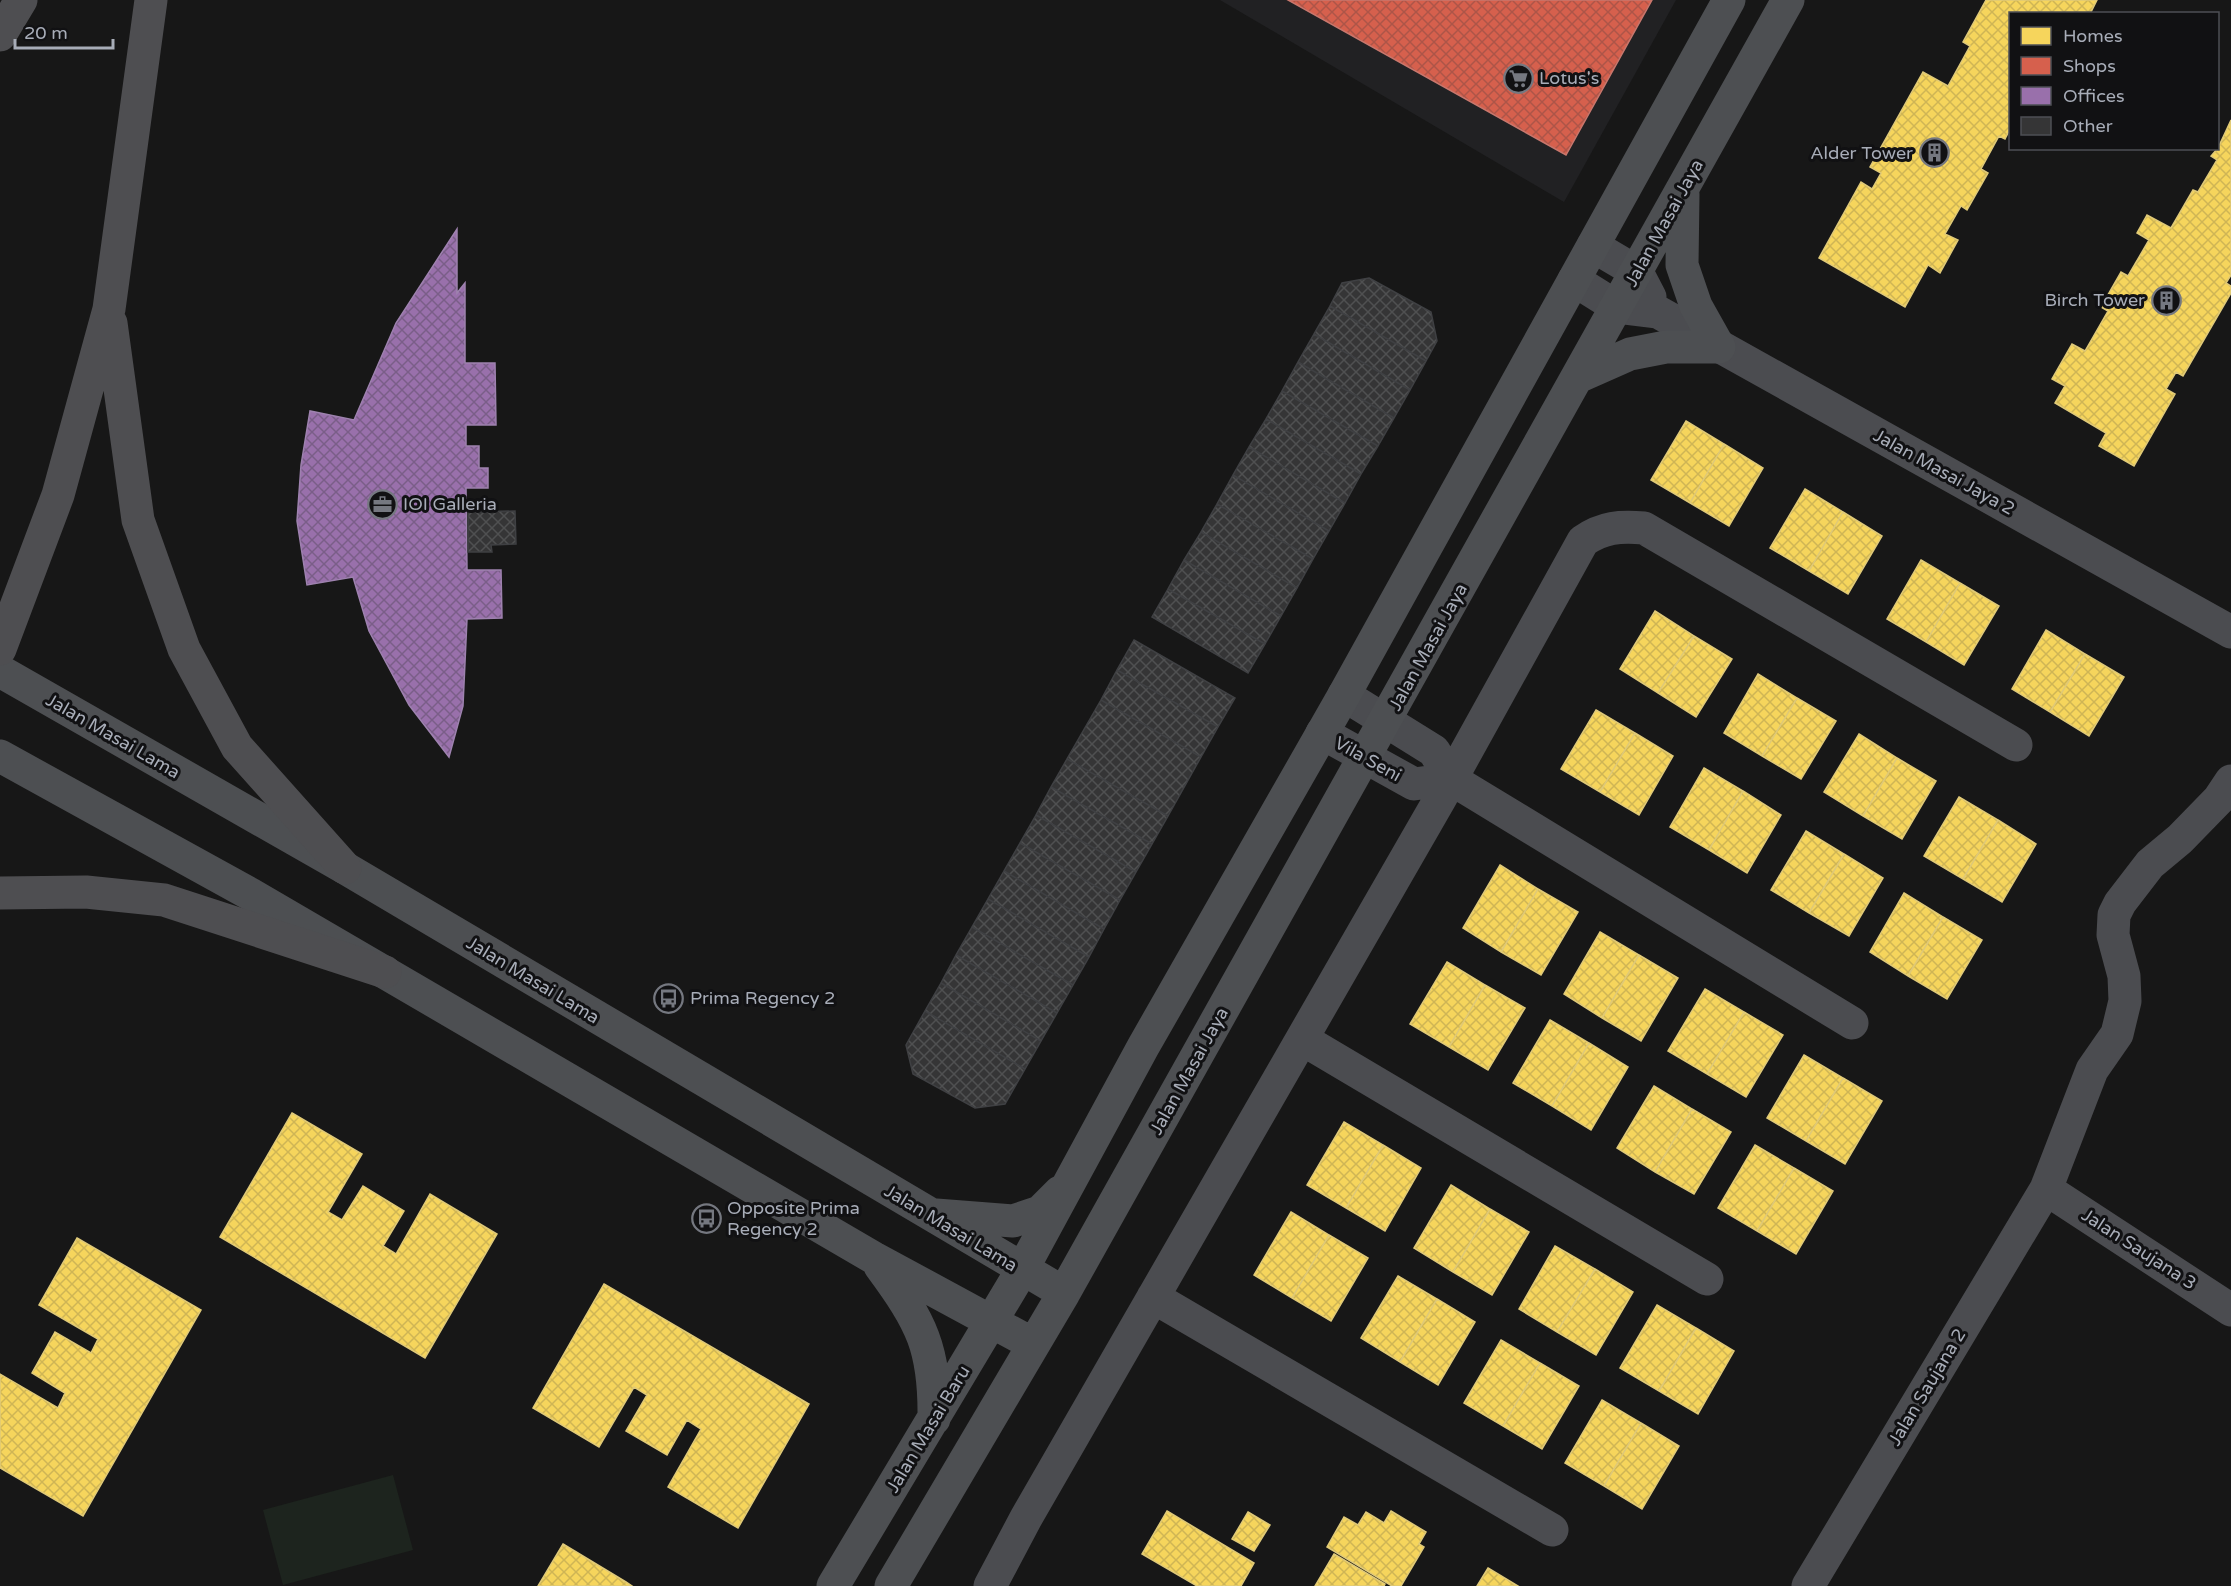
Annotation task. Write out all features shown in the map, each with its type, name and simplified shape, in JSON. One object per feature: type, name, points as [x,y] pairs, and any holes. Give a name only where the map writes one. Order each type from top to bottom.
[{"type":"highway","points":[[0,35],[21,0]]},
{"type":"highway","points":[[0,649],[58,495],[109,309],[151,0]]},
{"type":"highway","points":[[109,309],[138,520],[184,649],[237,747],[345,868]]},
{"type":"highway","points":[[0,893],[86,892],[164,900],[385,972]]},
{"type":"main road","points":[[1022,1270],[1143,1047],[1344,695],[1729,0]]},
{"type":"main road","name":"Jalan Masai Jaya","points":[[1064,1293],[1386,722],[1788,0]]},
{"type":"main road","points":[[1578,377],[1630,354],[1666,347],[1719,347],[1696,306],[1682,265],[1683,189]]},
{"type":"main road","name":"Jalan Masai Lama","points":[[0,671],[345,868],[1064,1293]]},
{"type":"main road","points":[[0,756],[252,895],[874,1258],[1033,1344]]},
{"type":"main road","points":[[928,1214],[1013,1221],[1040,1212],[1072,1180]]},
{"type":"main road","points":[[874,1258],[912,1309],[927,1342],[934,1380],[934,1421]]},
{"type":"main road","name":"Jalan Masai Baru","points":[[833,1586],[934,1421],[1022,1270]]},
{"type":"main road","points":[[891,1586],[1064,1293]]},
{"type":"street","points":[[1593,246],[1637,272],[1658,312]]},
{"type":"street","name":"Jalan Masai Jaya 2","points":[[1574,280],[1617,307],[1658,312],[2231,632]]},
{"type":"street","points":[[1004,1581],[1153,1297],[1451,779],[1583,541],[1596,532],[1620,527],[1644,528],[2016,745]]},
{"type":"street","points":[[1344,695],[1434,752],[1451,779],[1852,1023]]},
{"type":"street","name":"Vila Seni","points":[[1322,733],[1414,784],[1451,779]]},
{"type":"street","name":"Jalan Saujana 2","points":[[1808,1586],[2046,1189],[2092,1070],[2117,1034],[2123,1017],[2126,987],[2113,935],[2114,915],[2139,876],[2180,839],[2219,799],[2231,782]]},
{"type":"street","points":[[1302,1039],[1707,1279]]},
{"type":"street","name":"Jalan Saujana 3","points":[[2046,1189],[2231,1310]]},
{"type":"street","points":[[1153,1297],[1552,1530]]},
{"type":"shaded area","name":"Lotus's","points":[[1220,0],[1676,0],[1564,202]]},
{"type":"shaded area","points":[[393,1475],[413,1550],[283,1585],[263,1510]]},
{"type":"building: Homes","name":"Alder Tower","points":[[1986,0],[2097,0],[2091,12],[2009,12],[2009,131],[2005,139],[1999,136],[1981,169],[1988,173],[1967,210],[1961,206],[1945,234],[1958,240],[1940,273],[1928,265],[1905,307],[1819,258],[1861,182],[1872,189],[1881,173],[1870,167],[1923,72],[1948,86],[1970,46],[1963,42]]},
{"type":"building: Homes","name":"Birch Tower","points":[[2231,120],[2231,275],[2226,283],[2231,286],[2231,293],[2183,376],[2176,372],[2166,389],[2175,394],[2134,466],[2099,446],[2106,433],[2055,403],[2065,386],[2052,379],[2072,344],[2085,351],[2108,311],[2101,307],[2121,272],[2128,276],[2149,240],[2137,233],[2147,215],[2171,228],[2193,190],[2198,192],[2217,160],[2211,156],[2219,150]]},
{"type":"building: Homes","points":[[1686,421],[1724,444],[1690,503],[1651,480]]},
{"type":"building: Homes","points":[[1724,444],[1763,468],[1729,526],[1690,503]]},
{"type":"building: Homes","points":[[1805,489],[1843,512],[1809,571],[1770,548]]},
{"type":"building: Homes","points":[[1843,512],[1882,536],[1848,594],[1809,571]]},
{"type":"building: Homes","points":[[1921,560],[1960,583],[1926,642],[1887,619]]},
{"type":"building: Homes","points":[[1960,583],[1999,606],[1964,665],[1926,642]]},
{"type":"building: Homes","points":[[1655,611],[1694,636],[1658,693],[1620,669]]},
{"type":"building: Homes","points":[[2046,630],[2085,654],[2050,712],[2012,689]]},
{"type":"building: Homes","points":[[1694,636],[1732,659],[1696,717],[1658,693]]},
{"type":"building: Homes","points":[[2085,654],[2124,677],[2089,736],[2050,712]]},
{"type":"building: Homes","points":[[1758,674],[1797,698],[1762,756],[1724,733]]},
{"type":"building: Homes","points":[[1797,698],[1836,721],[1801,779],[1762,756]]},
{"type":"building: Homes","points":[[1596,710],[1635,733],[1600,792],[1561,769]]},
{"type":"building: Homes","points":[[1635,733],[1673,756],[1639,815],[1600,792]]},
{"type":"building: Homes","points":[[1859,734],[1897,758],[1863,816],[1824,792]]},
{"type":"building: Homes","points":[[1897,758],[1936,781],[1902,839],[1863,816]]},
{"type":"building: Homes","points":[[1704,768],[1743,791],[1709,850],[1670,827]]},
{"type":"building: Homes","points":[[1743,791],[1781,815],[1747,873],[1709,850]]},
{"type":"building: Homes","points":[[1959,797],[1998,820],[1963,879],[1924,856]]},
{"type":"building: Homes","points":[[1998,820],[2036,844],[2002,902],[1963,879]]},
{"type":"building: Homes","points":[[1806,831],[1844,854],[1809,913],[1771,890]]},
{"type":"building: Homes","points":[[1844,854],[1883,878],[1849,936],[1809,913]]},
{"type":"building: Homes","points":[[1500,865],[1538,889],[1501,952],[1463,928]]},
{"type":"building: Homes","points":[[1538,889],[1578,912],[1541,975],[1501,952]]},
{"type":"building: Homes","points":[[1904,893],[1943,917],[1908,976],[1870,952]]},
{"type":"building: Homes","points":[[1943,917],[1982,940],[1947,999],[1908,976]]},
{"type":"building: Homes","points":[[1600,932],[1639,955],[1602,1018],[1564,994]]},
{"type":"building: Homes","points":[[1639,955],[1678,978],[1641,1041],[1602,1018]]},
{"type":"building: Homes","points":[[1447,962],[1485,985],[1449,1047],[1410,1024]]},
{"type":"building: Homes","points":[[1485,985],[1525,1008],[1488,1070],[1449,1047]]},
{"type":"building: Homes","points":[[1705,989],[1744,1012],[1707,1074],[1668,1051]]},
{"type":"building: Homes","points":[[1744,1012],[1783,1035],[1746,1097],[1707,1074]]},
{"type":"building: Homes","points":[[1550,1020],[1589,1043],[1552,1106],[1513,1083]]},
{"type":"building: Homes","points":[[1589,1043],[1628,1067],[1591,1130],[1552,1106]]},
{"type":"building: Homes","points":[[1804,1055],[1843,1078],[1806,1141],[1767,1118]]},
{"type":"building: Homes","points":[[1843,1078],[1882,1101],[1845,1164],[1806,1141]]},
{"type":"building: Homes","points":[[1654,1086],[1692,1109],[1655,1172],[1617,1148]]},
{"type":"building: Homes","points":[[1692,1109],[1731,1132],[1694,1194],[1655,1172]]},
{"type":"building: Homes","points":[[292,1113],[362,1154],[328,1212],[342,1220],[363,1186],[404,1211],[383,1246],[396,1254],[430,1194],[497,1234],[425,1358],[220,1237]]},
{"type":"building: Homes","points":[[1344,1122],[1383,1145],[1346,1208],[1307,1185]]},
{"type":"building: Homes","points":[[1383,1145],[1421,1168],[1385,1231],[1346,1208]]},
{"type":"building: Homes","points":[[1755,1145],[1794,1168],[1757,1231],[1718,1208]]},
{"type":"building: Homes","points":[[1794,1168],[1833,1191],[1796,1254],[1757,1231]]},
{"type":"building: Homes","points":[[1451,1185],[1490,1209],[1453,1272],[1414,1248]]},
{"type":"building: Homes","points":[[1490,1209],[1529,1232],[1492,1295],[1453,1272]]},
{"type":"building: Homes","points":[[1291,1212],[1329,1235],[1292,1298],[1254,1275]]},
{"type":"building: Homes","points":[[1329,1235],[1368,1258],[1331,1321],[1292,1298]]},
{"type":"building: Homes","points":[[77,1238],[201,1310],[83,1516],[0,1468],[0,1374],[58,1408],[65,1393],[32,1373],[55,1332],[91,1353],[98,1339],[39,1305]]},
{"type":"building: Homes","points":[[1555,1246],[1595,1269],[1557,1332],[1519,1309]]},
{"type":"building: Homes","points":[[1595,1269],[1633,1292],[1596,1355],[1557,1332]]},
{"type":"building: Homes","points":[[1398,1276],[1437,1299],[1400,1362],[1361,1338]]},
{"type":"building: Homes","points":[[604,1284],[809,1404],[738,1528],[668,1487],[701,1429],[687,1420],[667,1455],[626,1431],[647,1395],[634,1387],[599,1447],[533,1408]]},
{"type":"building: Homes","points":[[1437,1299],[1475,1322],[1438,1385],[1400,1362]]},
{"type":"building: Homes","points":[[1657,1305],[1696,1328],[1659,1391],[1620,1368]]},
{"type":"building: Homes","points":[[1696,1328],[1734,1351],[1698,1414],[1659,1391]]},
{"type":"building: Homes","points":[[1501,1340],[1540,1363],[1503,1426],[1464,1403]]},
{"type":"building: Homes","points":[[1540,1363],[1579,1386],[1542,1449],[1503,1426]]},
{"type":"building: Homes","points":[[1602,1400],[1641,1423],[1604,1486],[1565,1463]]},
{"type":"building: Homes","points":[[1641,1423],[1679,1446],[1642,1509],[1604,1486]]},
{"type":"building: Homes","points":[[1167,1511],[1254,1563],[1241,1586],[1197,1586],[1142,1554]]},
{"type":"building: Homes","points":[[1391,1511],[1426,1532],[1419,1544],[1424,1547],[1401,1586],[1392,1586],[1327,1547],[1344,1517],[1358,1525],[1366,1512],[1384,1523]]},
{"type":"building: Homes","points":[[1248,1512],[1270,1525],[1254,1551],[1232,1539]]},
{"type":"building: Homes","points":[[563,1544],[626,1582],[632,1586],[538,1586]]},
{"type":"building: Homes","points":[[1334,1554],[1385,1584],[1384,1586],[1315,1586]]},
{"type":"building: Homes","points":[[1488,1568],[1518,1586],[1477,1586]]},
{"type":"building: Shops","name":"Lotus's","points":[[1288,0],[1652,0],[1566,155]]},
{"type":"building: Offices","name":"IOI Galleria","points":[[457,229],[457,293],[465,283],[465,363],[495,363],[496,425],[466,425],[466,446],[479,446],[479,468],[488,468],[488,488],[466,488],[467,570],[501,570],[502,618],[467,619],[463,706],[449,757],[409,705],[369,631],[353,577],[307,585],[297,521],[301,465],[310,411],[354,420],[396,323]]},
{"type":"building: Other","points":[[1369,278],[1431,312],[1437,341],[1426,361],[1330,306],[1342,283]]},
{"type":"building: Other","points":[[1330,306],[1426,361],[1410,390],[1314,334]]},
{"type":"building: Other","points":[[1314,334],[1410,390],[1394,418],[1298,362]]},
{"type":"building: Other","points":[[1298,362],[1394,418],[1378,446],[1282,391]]},
{"type":"building: Other","points":[[1282,391],[1378,446],[1361,474],[1266,419]]},
{"type":"building: Other","points":[[1266,419],[1361,474],[1345,503],[1249,447]]},
{"type":"building: Other","points":[[1249,447],[1345,503],[1329,531],[1233,475]]},
{"type":"building: Other","points":[[1233,475],[1329,531],[1313,559],[1217,504]]},
{"type":"building: Other","points":[[1217,504],[1313,559],[1297,588],[1201,532]]},
{"type":"building: Other","points":[[515,511],[516,544],[491,545],[492,552],[468,552],[468,512]]},
{"type":"building: Other","points":[[1201,532],[1297,588],[1281,616],[1184,560]]},
{"type":"building: Other","points":[[1184,560],[1281,616],[1265,644],[1168,589]]},
{"type":"building: Other","points":[[1168,589],[1265,644],[1248,673],[1152,617]]},
{"type":"building: Other","points":[[1134,640],[1235,698],[1218,727],[1117,670]]},
{"type":"building: Other","points":[[1117,670],[1218,727],[1201,757],[1101,700]]},
{"type":"building: Other","points":[[1101,700],[1201,757],[1168,816],[1067,759]]},
{"type":"building: Other","points":[[1067,759],[1168,816],[1152,844],[1051,787]]},
{"type":"building: Other","points":[[1051,787],[1152,844],[1136,872],[1036,815]]},
{"type":"building: Other","points":[[1036,815],[1136,872],[1120,900],[1020,843]]},
{"type":"building: Other","points":[[1020,843],[1120,900],[1104,929],[1004,871]]},
{"type":"building: Other","points":[[1004,871],[1104,929],[1089,957],[988,899]]},
{"type":"building: Other","points":[[988,899],[1089,957],[1073,985],[972,927]]},
{"type":"building: Other","points":[[972,927],[1073,985],[1057,1013],[956,955]]},
{"type":"building: Other","points":[[956,955],[1057,1013],[1041,1041],[941,983]]},
{"type":"building: Other","points":[[941,983],[1041,1041],[1025,1069],[925,1011]]},
{"type":"building: Other","points":[[925,1011],[1025,1069],[1005,1104],[975,1108],[913,1074],[906,1045]]},
{"type":"place","name":"Lotus's","points":[[1518,78]]},
{"type":"place","name":"Alder Tower","points":[[1934,153]]},
{"type":"place","name":"Birch Tower","points":[[2166,300]]},
{"type":"place","name":"IOI Galleria","points":[[382,504]]},
{"type":"place","name":"Prima Regency 2","points":[[669,998]]},
{"type":"place","name":"Opposite Prima Regency 2","points":[[706,1218]]}]
